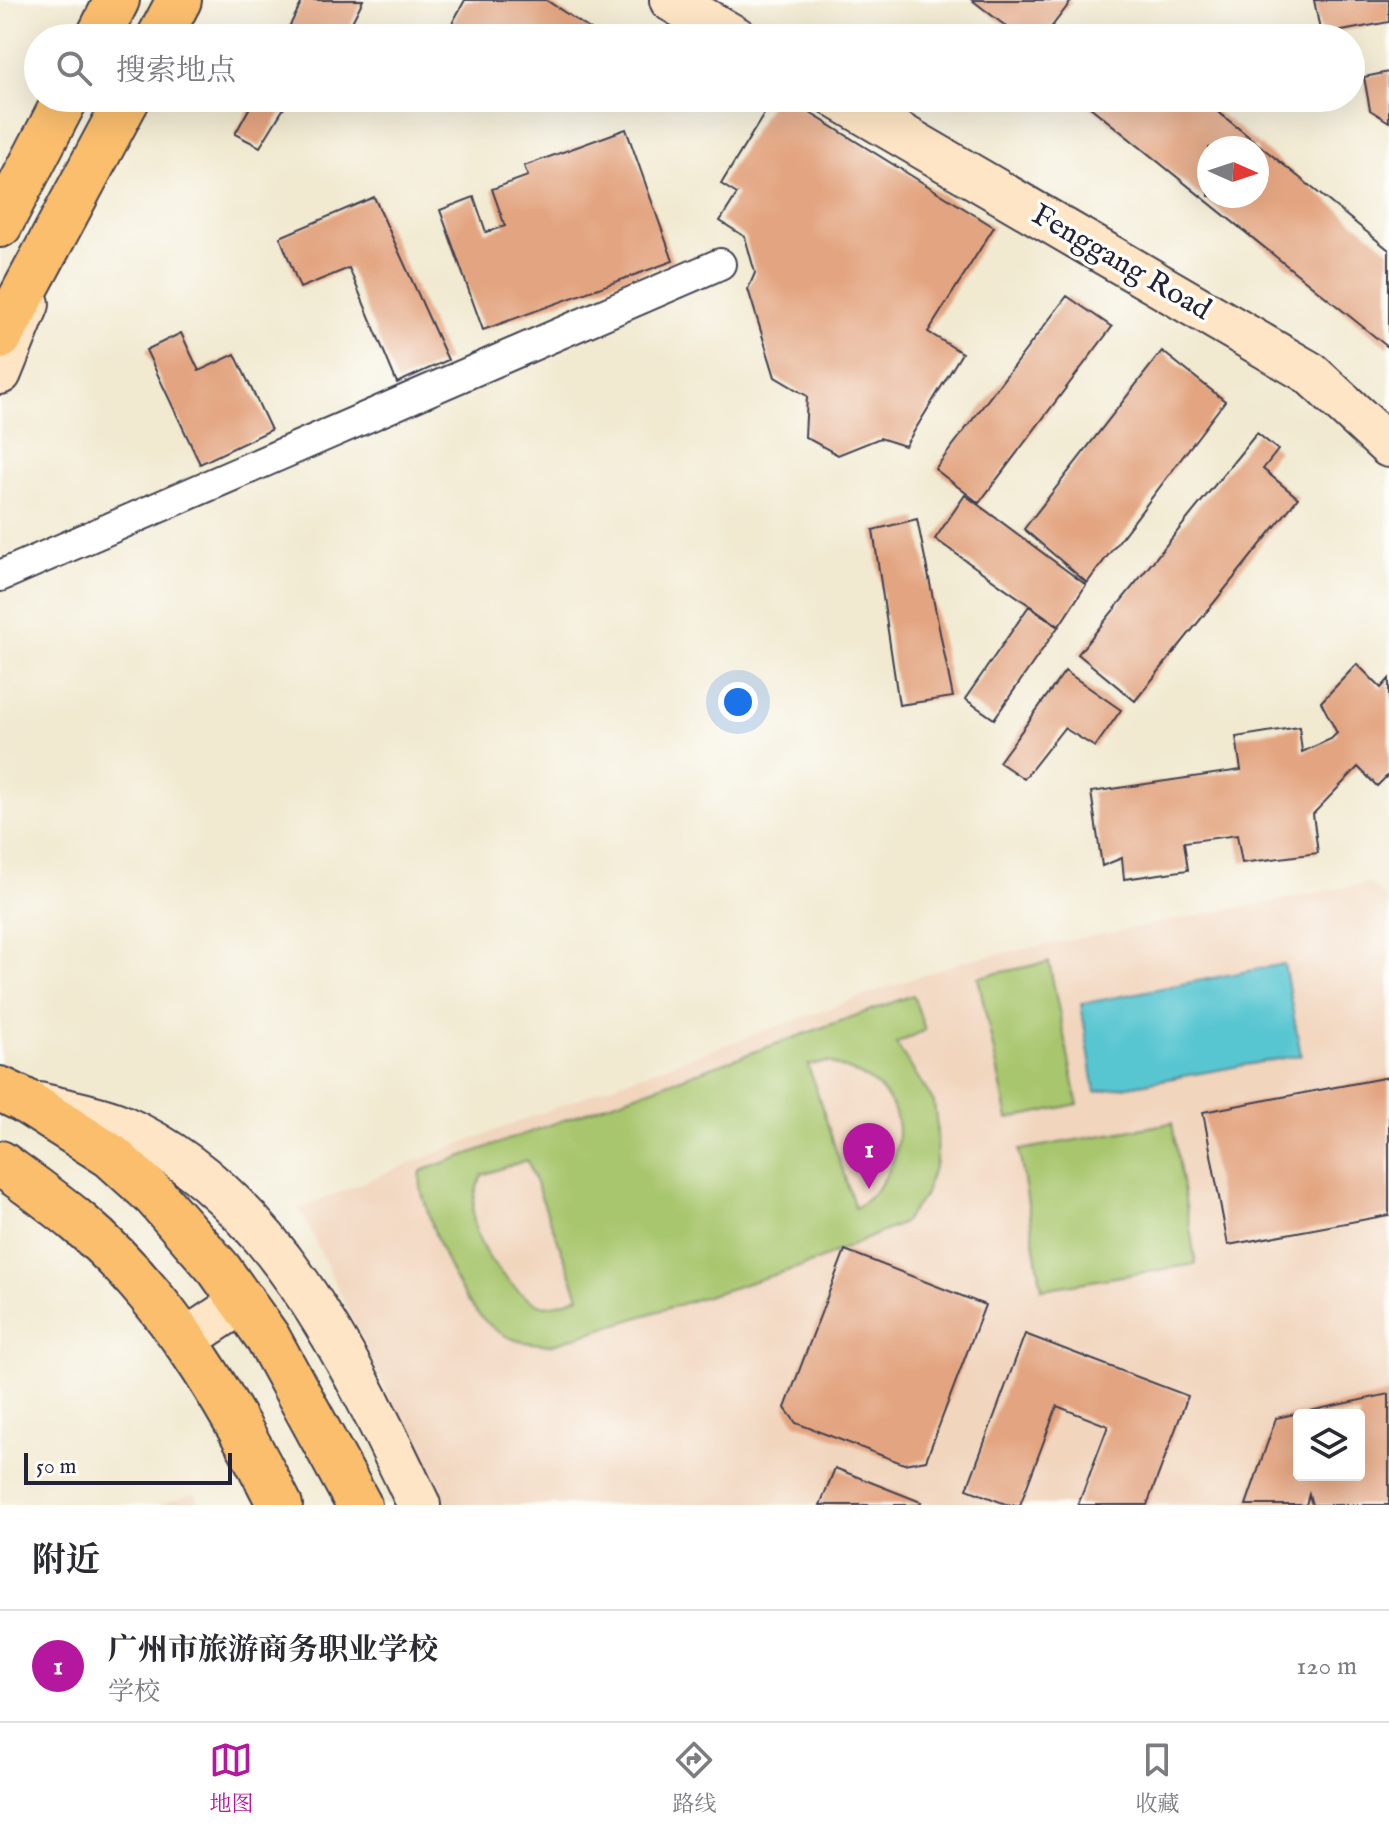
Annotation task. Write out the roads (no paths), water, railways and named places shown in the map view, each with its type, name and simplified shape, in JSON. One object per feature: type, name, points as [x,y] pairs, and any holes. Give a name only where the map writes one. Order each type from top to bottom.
[{"type":"main road","points":[[105,24],[117,0]]},
{"type":"main road","points":[[0,225],[59,112]]},
{"type":"main road","points":[[0,337],[121,112]]},
{"type":"main road","points":[[8,1089],[111,1156],[155,1196],[219,1269],[268,1338],[359,1505]]},
{"type":"main road","points":[[0,1163],[80,1224],[114,1257],[185,1340],[223,1398],[280,1505]]},
{"type":"street","points":[[671,0],[712,24]]},
{"type":"street","name":"Fenggang Road","points":[[862,112],[1310,373],[1389,446]]},
{"type":"street","points":[[0,373],[61,224]]},
{"type":"street","points":[[0,576],[720,264]]},
{"type":"street","points":[[8,1089],[119,1125],[170,1152],[223,1192],[297,1281],[370,1402],[419,1505]]},
{"type":"street","points":[[185,1340],[244,1301]]},
{"type":"water","points":[[1284,964],[1301,1055],[1095,1092],[1081,1004]]},
{"type":"place","name":"广州市旅游商务职业学校","points":[[869,1189]]}]
